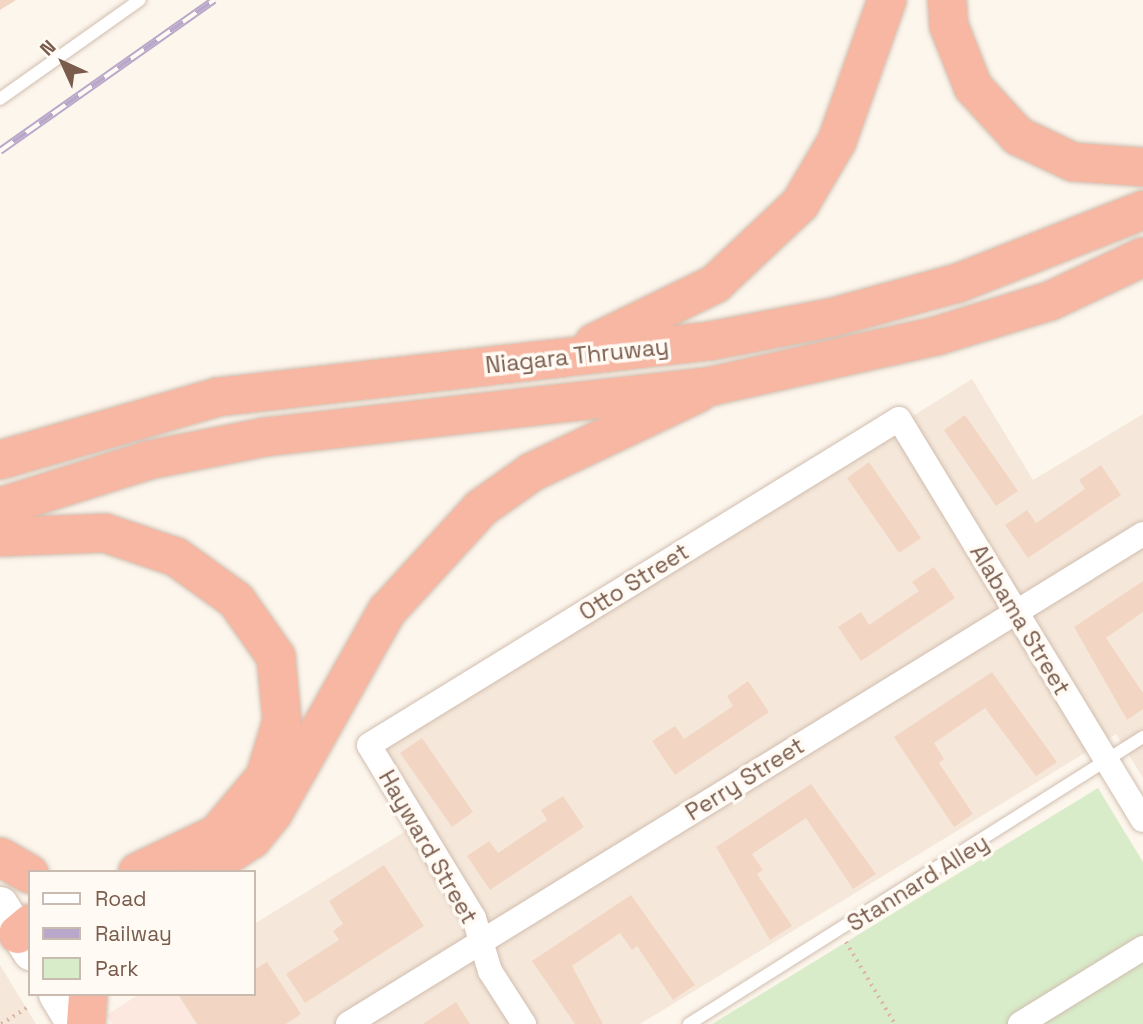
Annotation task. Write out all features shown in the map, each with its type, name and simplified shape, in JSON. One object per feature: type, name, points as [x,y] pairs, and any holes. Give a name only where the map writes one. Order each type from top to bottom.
[{"type":"highway","points":[[550,360],[715,284],[773,234],[800,204],[837,141],[887,0]]},
{"type":"highway","points":[[947,0],[949,26],[972,87],[1018,136],[1073,162],[1143,167]]},
{"type":"highway","name":"Niagara Thruway","points":[[0,460],[218,397],[550,360],[830,318],[995,270],[1143,210]]},
{"type":"highway","name":"Niagara Thruway","points":[[0,507],[149,460],[265,437],[712,386],[936,336],[1050,301],[1143,257]]},
{"type":"highway","points":[[205,870],[252,839],[273,813],[387,611],[481,508],[532,472],[712,386]]},
{"type":"highway","points":[[0,537],[105,533],[176,557],[236,600],[276,657],[282,721],[265,777],[216,834],[142,870]]},
{"type":"highway","points":[[0,857],[28,873]]},
{"type":"highway","points":[[86,1024],[88,996]]},
{"type":"street","name":"Alabama Street","points":[[899,419],[1143,820]]},
{"type":"street","name":"Otto Street","points":[[369,745],[899,419]]},
{"type":"street","name":"Perry Street","points":[[348,1024],[1143,534]]},
{"type":"street","name":"Hayward Street","points":[[369,745],[474,918],[490,971],[524,1024]]},
{"type":"street","points":[[1020,1024],[1143,948]]},
{"type":"street","points":[[43,1000],[74,1024]]},
{"type":"lane","points":[[0,99],[140,0]]},
{"type":"lane","name":"Stannard Alley","points":[[689,1024],[1106,763],[1143,737]]},
{"type":"path","points":[[845,940],[895,1024]]},
{"type":"path","points":[[1,1024],[43,1000]]},
{"type":"shaded area","points":[[972,379],[1033,480],[1143,414],[1143,778],[1116,734],[640,1024],[195,1024],[177,996],[256,996],[256,923],[427,818],[383,747]]},
{"type":"shaded area","points":[[0,965],[36,1024],[0,1024]]},
{"type":"shaded area","points":[[136,996],[177,996],[195,1024],[112,1024],[107,1015]]},
{"type":"green space","points":[[1098,788],[1143,862],[1143,1024],[712,1024]]},
{"type":"building","points":[[0,0],[16,0],[0,10]]},
{"type":"building","points":[[965,415],[1018,491],[996,506],[944,430]]},
{"type":"building","points":[[869,462],[921,538],[899,553],[847,478]]},
{"type":"building","points":[[1101,465],[1121,495],[1028,558],[1005,525],[1027,510],[1036,523],[1085,489],[1079,480]]},
{"type":"building","points":[[934,567],[955,598],[861,661],[838,627],[861,612],[869,625],[919,591],[912,582]]},
{"type":"building","points":[[1143,581],[1143,612],[1106,638],[1143,693],[1143,709],[1127,720],[1074,627]]},
{"type":"building","points":[[992,672],[1057,762],[1036,776],[985,708],[934,743],[944,759],[939,763],[973,814],[954,827],[894,737]]},
{"type":"building","points":[[748,681],[769,712],[675,775],[652,741],[675,726],[684,739],[733,706],[727,696]]},
{"type":"building","points":[[422,738],[473,812],[452,827],[400,753]]},
{"type":"building","points":[[811,784],[876,874],[853,889],[806,818],[752,854],[763,870],[757,874],[792,926],[770,940],[716,847]]},
{"type":"building","points":[[563,796],[584,827],[490,890],[467,856],[489,841],[498,853],[547,820],[541,810]]},
{"type":"building","points":[[384,865],[424,926],[305,1003],[286,974],[339,940],[333,931],[343,924],[329,901]]},
{"type":"building","points":[[631,895],[695,985],[673,1000],[637,946],[632,950],[620,933],[572,966],[603,1024],[575,1024],[532,961]]},
{"type":"building","points":[[267,962],[301,1014],[286,1024],[197,1024],[179,996],[256,996],[256,969]]},
{"type":"building","points":[[456,1002],[470,1024],[423,1024]]},
{"type":"railway","points":[[0,151],[214,0]]}]
